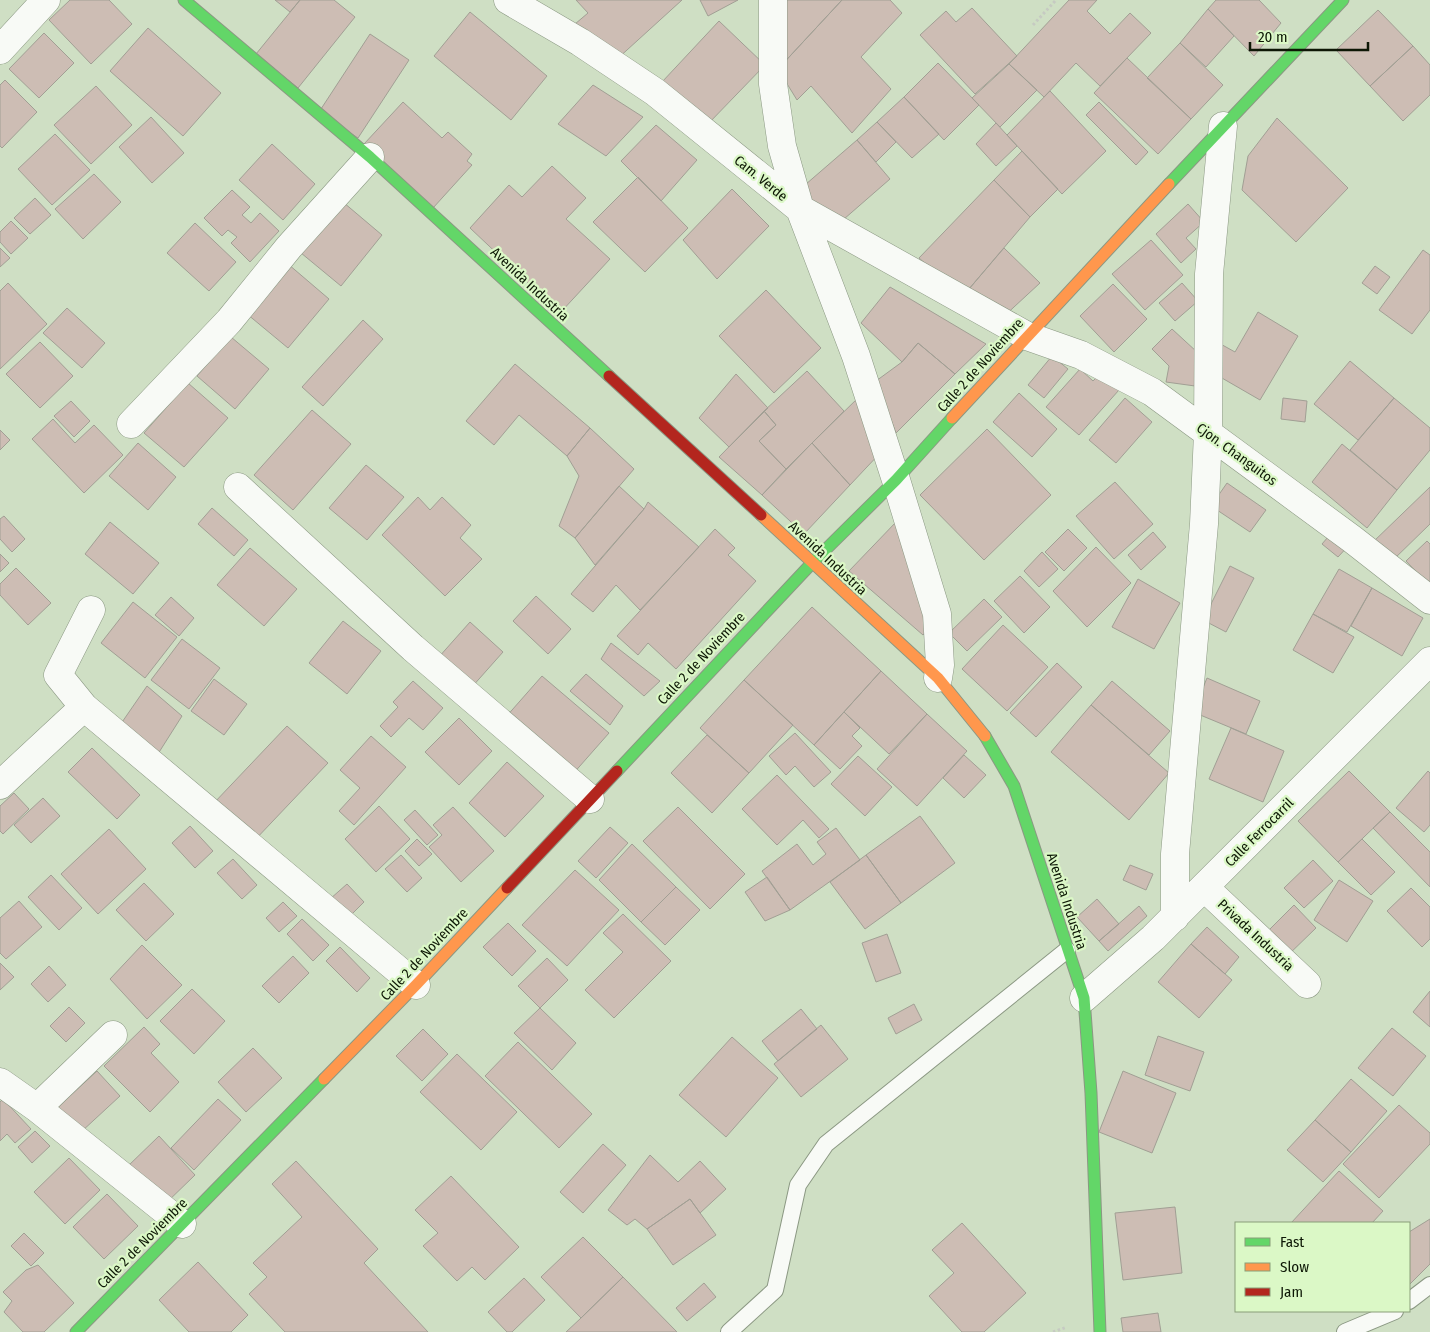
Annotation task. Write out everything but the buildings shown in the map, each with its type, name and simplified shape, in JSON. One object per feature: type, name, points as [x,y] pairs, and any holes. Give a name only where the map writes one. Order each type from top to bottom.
[{"type":"street","points":[[0,50],[46,0]]},
{"type":"street","name":"Avenida Industria","points":[[184,0],[370,157],[938,678],[983,732],[1014,786],[1084,998],[1091,1093],[1100,1332]]},
{"type":"street","name":"Cam. Verde","points":[[508,0],[580,42],[655,92],[800,209],[1027,336]]},
{"type":"street","points":[[773,0],[774,84],[782,146],[800,209],[856,356],[937,614],[940,665],[938,678]]},
{"type":"street","name":"Calle 2 de Noviembre","points":[[76,1332],[416,985],[812,563],[896,480],[1027,336],[1343,0]]},
{"type":"street","points":[[1175,916],[1176,854],[1204,524],[1208,432],[1209,274],[1223,126]]},
{"type":"street","points":[[131,424],[229,321],[289,247],[370,157]]},
{"type":"street","name":"Cjon. Changuitos","points":[[1027,336],[1081,355],[1152,392],[1352,539],[1430,600]]},
{"type":"street","points":[[238,487],[413,648],[590,799]]},
{"type":"street","points":[[92,610],[58,674],[84,707],[416,985]]},
{"type":"street","name":"Calle Ferrocarril","points":[[1084,998],[1153,938],[1430,661]]},
{"type":"street","points":[[0,784],[84,707]]},
{"type":"street","name":"Privada Industria","points":[[1204,887],[1307,984]]},
{"type":"street","points":[[37,1108],[113,1035]]},
{"type":"street","points":[[0,1082],[37,1108],[182,1224]]},
{"type":"lane","points":[[729,1332],[775,1290],[798,1185],[826,1144],[1067,950]]},
{"type":"lane","points":[[1410,1300],[1430,1285]]},
{"type":"lane","points":[[1345,1332],[1393,1312]]},
{"type":"path","points":[[1033,25],[1056,0]]},
{"type":"traffic: fast","points":[[184,0],[370,157],[609,376]]},
{"type":"traffic: fast","points":[[1169,184],[1343,0]]},
{"type":"traffic: fast","points":[[617,771],[812,563],[896,480],[952,418]]},
{"type":"traffic: fast","points":[[985,736],[1014,786],[1084,998],[1091,1093],[1100,1332]]},
{"type":"traffic: fast","points":[[76,1332],[324,1079]]},
{"type":"traffic: slow","points":[[952,418],[1169,184]]},
{"type":"traffic: slow","points":[[761,515],[938,678],[985,736]]},
{"type":"traffic: slow","points":[[324,1079],[507,888]]},
{"type":"traffic: jam","points":[[609,376],[761,515]]},
{"type":"traffic: jam","points":[[507,888],[617,771]]}]
